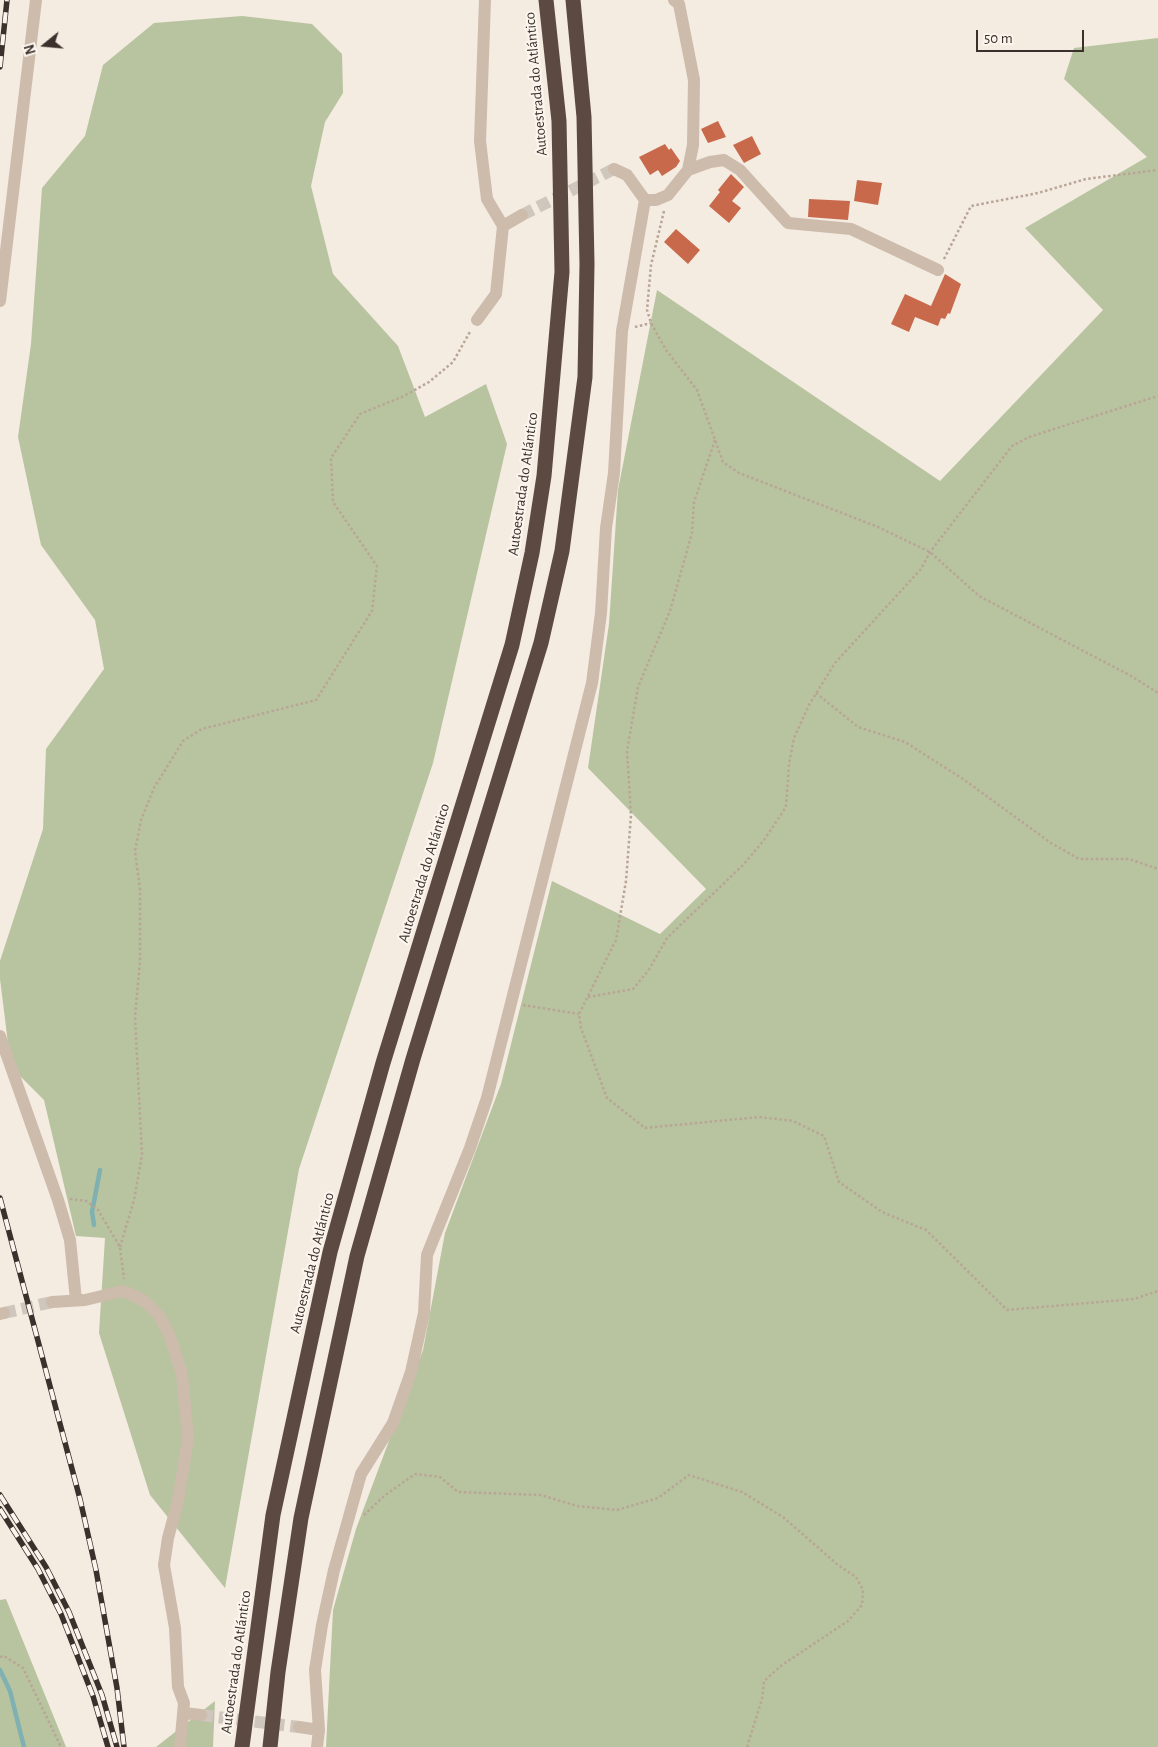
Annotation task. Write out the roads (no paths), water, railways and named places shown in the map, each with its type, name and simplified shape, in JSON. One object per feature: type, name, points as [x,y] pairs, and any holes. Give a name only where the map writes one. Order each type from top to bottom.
[{"type":"highway","name":"Autoestrada do Atlántico","points":[[242,1747],[274,1516],[330,1252],[383,1063],[512,645],[532,553],[544,476],[562,272],[559,121],[546,0]]},
{"type":"highway","points":[[270,1747],[278,1672],[301,1518],[357,1256],[413,1059],[541,643],[562,551],[585,377],[587,273],[584,117],[573,0]]},
{"type":"street","points":[[0,302],[36,0]]},
{"type":"street","points":[[477,320],[496,294],[503,226],[487,199],[480,142],[485,0]]},
{"type":"street","points":[[645,200],[656,200],[668,195],[688,170],[693,145],[694,80],[679,4],[674,0]]},
{"type":"street","points":[[688,170],[710,162],[724,160],[740,170],[788,223],[851,229],[938,270]]},
{"type":"street","points":[[317,1747],[319,1730],[315,1670],[322,1625],[334,1570],[361,1474],[393,1423],[411,1372],[424,1313],[427,1255],[470,1148],[487,1098],[592,683],[601,613],[606,528],[614,473],[622,331],[645,200],[627,175],[614,169]]},
{"type":"street","points":[[503,226],[522,215]]},
{"type":"street","points":[[0,1036],[63,1216],[70,1240],[81,1300]]},
{"type":"street","points":[[52,1302],[81,1300],[123,1291],[147,1303],[160,1318],[169,1334],[182,1374],[188,1438],[178,1501],[166,1545],[164,1565],[175,1628],[178,1687],[184,1713],[180,1747]]},
{"type":"street","points":[[184,1713],[201,1715]]},
{"type":"street","points":[[299,1727],[319,1730]]},
{"type":"waterway","points":[[94,1225],[92,1212],[100,1170]]},
{"type":"waterway","points":[[0,1670],[10,1691],[24,1747]]},
{"type":"tunnel","points":[[522,215],[614,169]]},
{"type":"tunnel","points":[[4,1313],[52,1302]]},
{"type":"tunnel","points":[[201,1715],[299,1727]]},
{"type":"railway","points":[[0,67],[7,0]]},
{"type":"railway","points":[[0,1198],[80,1499],[96,1570],[117,1688],[124,1747]]},
{"type":"railway","points":[[0,1495],[46,1567],[69,1612],[102,1695],[117,1747]]},
{"type":"railway","points":[[0,1509],[38,1569],[61,1614],[93,1696],[108,1747]]}]
